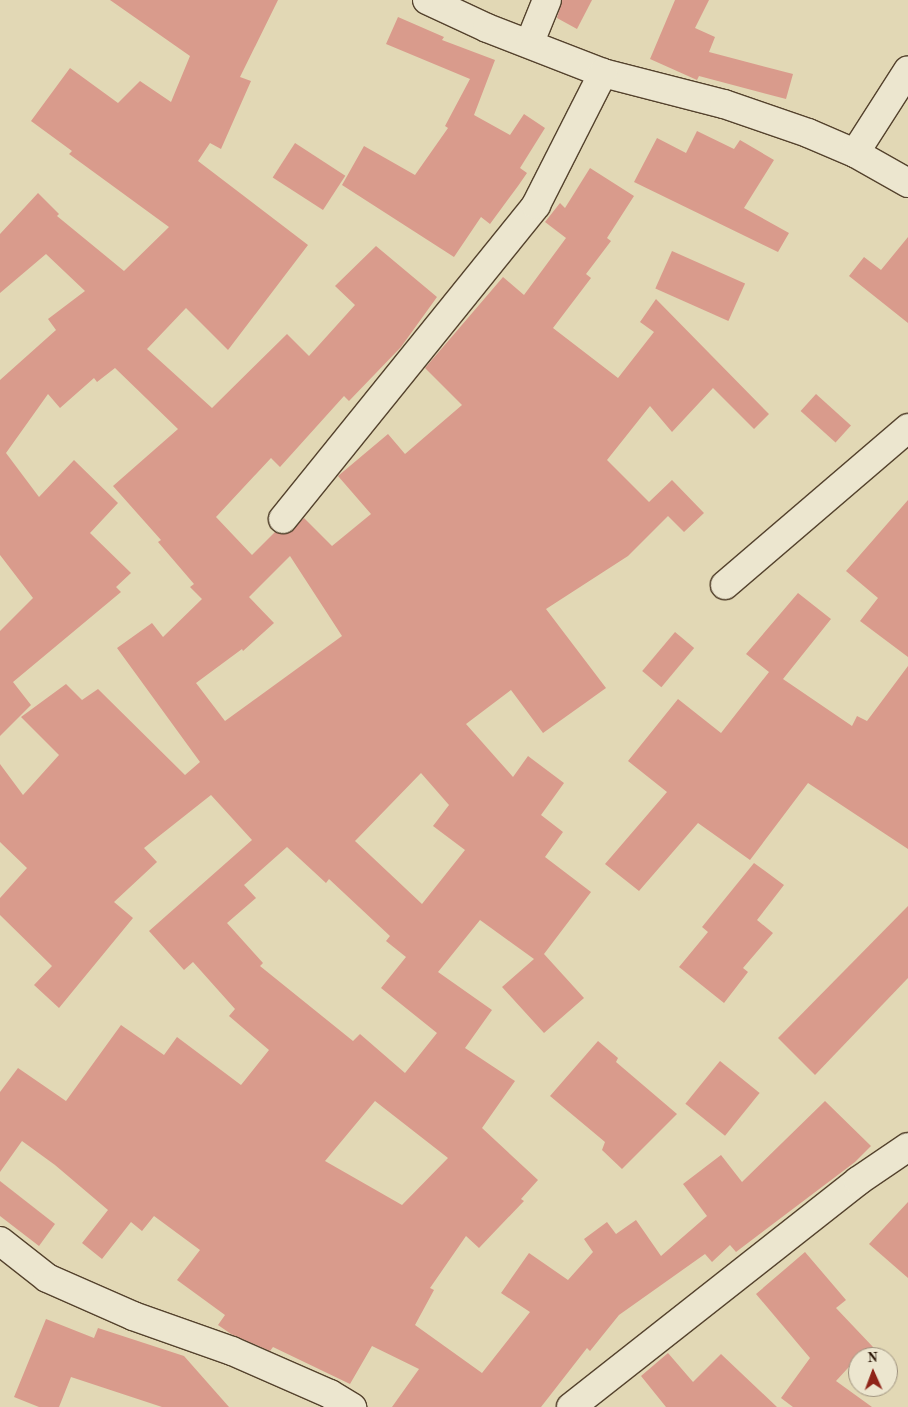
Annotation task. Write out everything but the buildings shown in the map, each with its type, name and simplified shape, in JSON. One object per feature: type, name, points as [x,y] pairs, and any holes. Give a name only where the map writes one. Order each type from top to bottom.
[{"type":"street","points":[[427,0],[488,28],[530,42],[603,73],[724,104],[855,153],[908,183]]},
{"type":"street","points":[[530,42],[548,0]]},
{"type":"street","points":[[855,153],[908,70]]},
{"type":"street","points":[[283,520],[536,205],[603,73]]},
{"type":"street","points":[[725,585],[908,428]]},
{"type":"street","points":[[571,1407],[858,1181],[908,1147]]},
{"type":"street","points":[[0,1241],[47,1278],[133,1316],[232,1350],[330,1394],[352,1407]]}]
